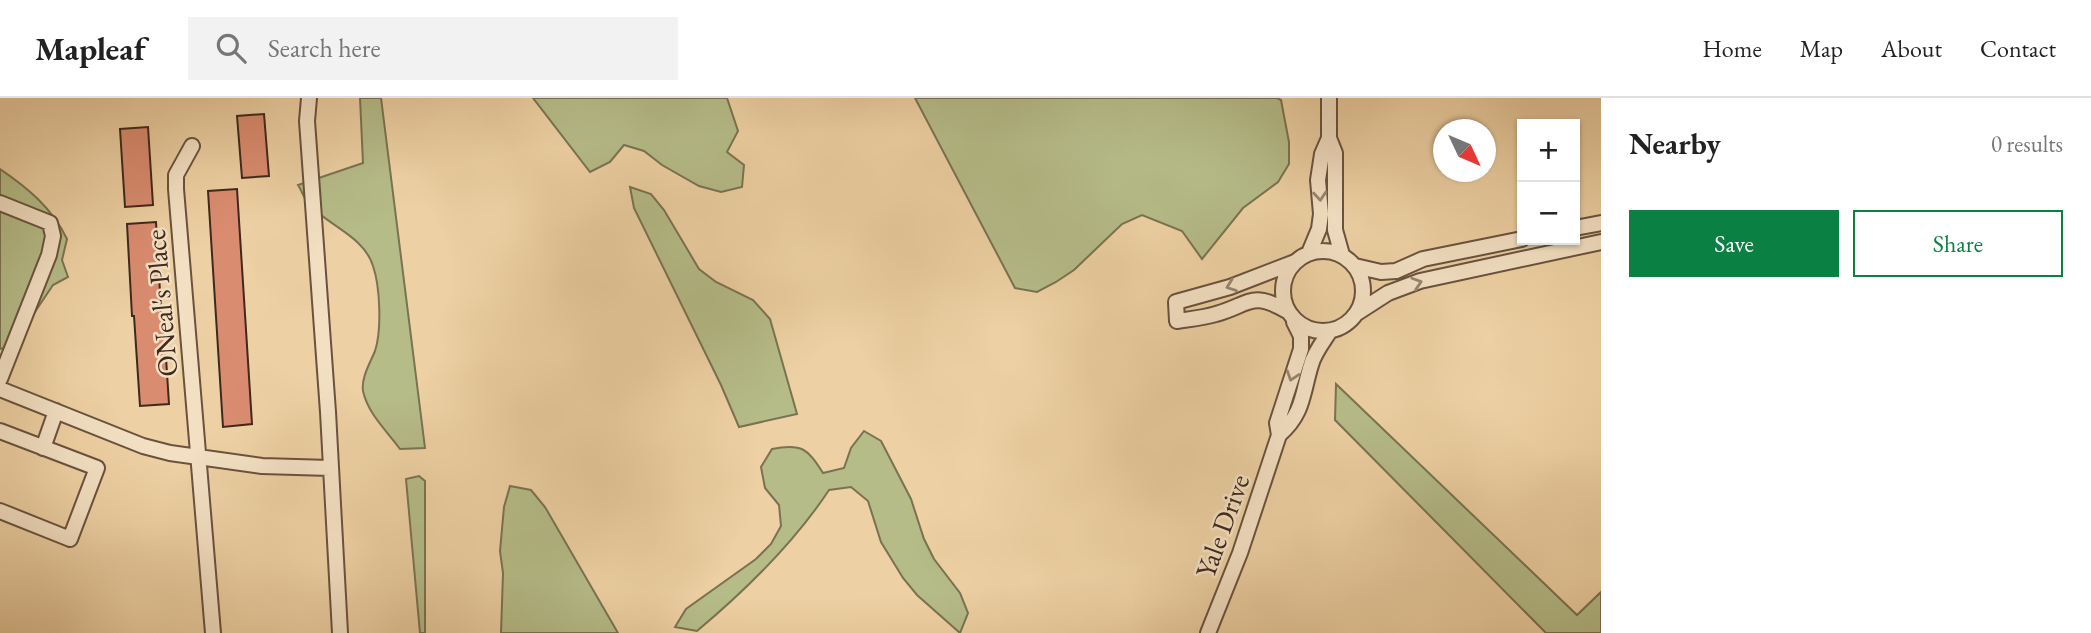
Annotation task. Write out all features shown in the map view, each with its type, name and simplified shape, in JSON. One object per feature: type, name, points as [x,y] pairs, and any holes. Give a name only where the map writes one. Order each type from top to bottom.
[{"type":"street","points":[[309,98],[307,121],[328,412],[340,633]]},
{"type":"street","points":[[1329,98],[1329,138],[1335,153],[1335,230],[1342,255]]},
{"type":"street","points":[[1309,253],[1320,229],[1318,180],[1322,154],[1329,138]]},
{"type":"street","name":"ONeal's Place","points":[[192,146],[176,175],[176,189],[213,633]]},
{"type":"street","points":[[0,203],[50,223],[53,236],[48,255],[6,347],[0,379]]},
{"type":"street","points":[[1580,227],[1601,223]]},
{"type":"street","points":[[1354,266],[1381,272],[1396,271],[1423,258],[1517,240]]},
{"type":"street","points":[[1357,313],[1363,289],[1362,281],[1354,266],[1342,255],[1326,251],[1309,253],[1295,262],[1230,287],[1176,302],[1178,321],[1216,314],[1249,300],[1272,302],[1305,328],[1330,331],[1345,325],[1357,313],[1388,293],[1420,281],[1601,243]]},
{"type":"street","points":[[1290,314],[1284,303],[1283,285],[1295,262]]},
{"type":"street","name":"Yale Drive","points":[[1208,633],[1240,553],[1279,435],[1277,423],[1301,349],[1301,336],[1290,314]]},
{"type":"street","name":"Yale Drive","points":[[1279,435],[1291,424],[1303,402],[1311,365],[1330,331]]},
{"type":"street","points":[[0,389],[143,446],[199,459],[262,466],[330,468]]},
{"type":"street","points":[[43,448],[56,411]]},
{"type":"street","points":[[0,431],[97,468],[70,539],[0,511]]},
{"type":"green space","points":[[360,98],[381,98],[425,448],[400,449],[373,415],[365,399],[363,386],[375,351],[379,320],[373,266],[354,239],[309,204],[298,185],[363,163]]},
{"type":"green space","points":[[533,98],[727,98],[738,131],[727,152],[744,165],[742,187],[721,192],[699,186],[662,165],[644,151],[624,145],[610,162],[590,172]]},
{"type":"green space","points":[[915,98],[1277,98],[1281,100],[1289,142],[1289,164],[1278,182],[1243,208],[1202,259],[1182,231],[1142,215],[1122,224],[1074,270],[1037,292],[1015,288]]},
{"type":"green space","points":[[0,169],[38,199],[61,228],[67,239],[62,260],[68,277],[53,285],[12,346],[0,349]]},
{"type":"green space","points":[[630,187],[651,194],[664,210],[699,269],[716,282],[753,300],[770,319],[797,414],[739,427],[634,208]]},
{"type":"green space","points":[[1336,384],[1577,615],[1601,592],[1601,633],[1546,633],[1335,420]]},
{"type":"green space","points":[[864,431],[881,441],[911,499],[924,539],[934,559],[960,593],[968,613],[960,633],[917,595],[903,578],[881,542],[868,501],[851,487],[829,490],[800,529],[768,565],[697,631],[675,627],[686,609],[756,559],[771,544],[781,526],[779,505],[765,488],[761,467],[772,449],[791,447],[803,450],[813,458],[823,473],[844,468],[851,448]]},
{"type":"green space","points":[[419,476],[425,481],[425,633],[420,633],[406,479]]},
{"type":"green space","points":[[510,486],[531,490],[545,507],[618,633],[501,633],[503,573],[500,551],[504,507]]},
{"type":"building","points":[[264,114],[269,176],[242,178],[237,116]]},
{"type":"building","points":[[148,127],[153,205],[125,207],[120,129]]},
{"type":"building","points":[[237,189],[252,424],[223,427],[208,191]]},
{"type":"building","points":[[156,222],[169,404],[140,406],[127,224]]}]
